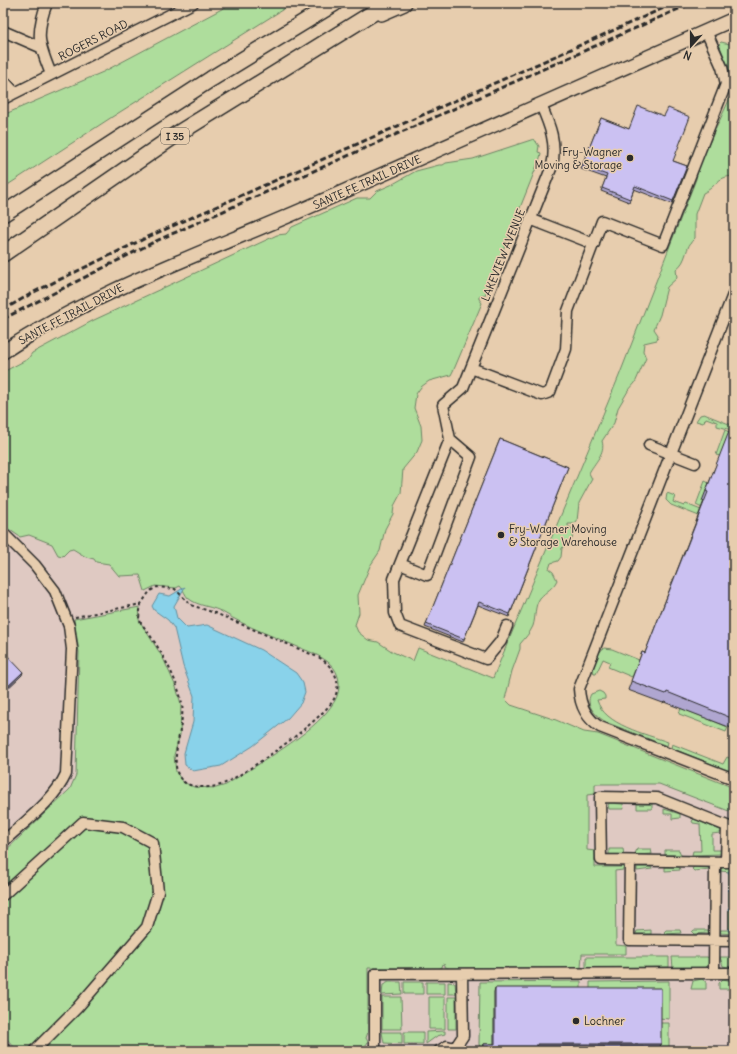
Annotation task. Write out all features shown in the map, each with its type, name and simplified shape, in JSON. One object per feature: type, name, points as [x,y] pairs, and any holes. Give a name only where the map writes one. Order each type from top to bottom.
[{"type":"highway","name":"I 35","points":[[3,214],[334,3]]},
{"type":"highway","name":"I 35","points":[[3,254],[177,134],[389,3]]},
{"type":"highway","points":[[352,26],[404,3]]},
{"type":"main road","name":"SANTE FE TRAIL DRIVE","points":[[3,352],[61,318],[121,287],[541,105],[734,19]]},
{"type":"street","points":[[47,3],[42,17],[39,36],[40,47],[51,74]]},
{"type":"street","name":"ROGERS ROAD","points":[[3,99],[193,3]]},
{"type":"street","points":[[3,31],[40,47]]},
{"type":"street","points":[[471,368],[542,395],[550,392],[566,349],[568,311],[602,221],[664,245],[726,84],[722,67],[706,31]]},
{"type":"street","points":[[3,80],[15,93]]},
{"type":"street","name":"LAKEVIEW AVENUE","points":[[450,439],[443,404],[463,388],[552,166],[555,154],[552,129],[541,105]]},
{"type":"street","points":[[530,219],[594,244]]},
{"type":"street","points":[[734,292],[579,689],[585,711],[595,724],[600,727],[734,779]]},
{"type":"street","points":[[400,564],[427,575],[470,458],[450,439],[400,564],[394,579],[395,613],[400,626],[486,659],[501,641],[506,626]]},
{"type":"street","points":[[649,445],[695,463]]},
{"type":"street","points":[[3,533],[35,565],[55,591],[69,626],[72,649],[66,774],[62,783],[52,796],[3,842]]},
{"type":"street","points":[[600,797],[658,798],[727,826],[730,862],[715,862],[600,860],[600,797]]},
{"type":"street","points":[[3,895],[83,822],[123,827],[153,843],[158,892],[147,927],[77,1008],[34,1051]]},
{"type":"street","points":[[630,861],[629,940],[734,941]]},
{"type":"street","points":[[714,973],[715,862]]},
{"type":"street","points":[[375,1051],[375,974],[734,973]]},
{"type":"street","points":[[439,1051],[447,1046],[457,1049],[463,1036],[462,974]]},
{"type":"street","points":[[3,1047],[7,1051]]},
{"type":"path","points":[[73,618],[141,604],[150,591],[157,587],[175,590],[191,605],[215,613],[320,658],[333,669],[337,678],[335,696],[330,704],[301,732],[248,769],[223,784],[213,787],[190,785],[182,780],[175,765],[175,756],[180,737],[182,704],[161,652],[141,623],[139,618],[141,604]]},
{"type":"shaded area","points":[[3,514],[734,801],[734,1051],[3,1051]]},
{"type":"green space","points":[[233,3],[293,3],[112,117],[3,188],[3,115],[103,72]]},
{"type":"green space","points":[[721,42],[734,45],[734,124],[730,131],[730,137],[734,143],[734,176],[723,178],[712,188],[703,193],[695,214],[695,238],[689,246],[680,266],[676,269],[677,278],[667,287],[660,315],[654,329],[658,335],[657,340],[644,343],[643,351],[646,358],[635,383],[628,391],[618,408],[614,423],[602,441],[603,445],[601,454],[589,473],[592,479],[579,503],[577,521],[573,524],[568,524],[568,526],[574,530],[572,539],[562,548],[561,557],[558,561],[551,563],[549,569],[553,572],[557,580],[554,586],[538,601],[533,626],[520,644],[520,649],[512,671],[505,699],[511,705],[556,720],[584,732],[598,734],[734,788],[734,813],[659,784],[595,784],[595,794],[587,795],[587,850],[595,851],[595,867],[624,867],[623,870],[615,871],[616,945],[626,946],[626,954],[582,954],[581,968],[450,968],[445,967],[443,964],[442,967],[439,968],[368,968],[368,1032],[366,1038],[368,1042],[362,1051],[18,1051],[3,1035],[3,853],[70,789],[76,775],[79,652],[74,619],[140,607],[139,620],[163,658],[176,687],[181,704],[180,735],[174,755],[176,772],[183,782],[194,787],[216,788],[226,785],[298,738],[323,716],[332,705],[338,694],[339,683],[333,666],[321,657],[251,627],[216,609],[192,601],[187,597],[180,586],[176,588],[155,586],[145,591],[140,575],[119,576],[109,564],[96,562],[94,559],[86,557],[73,549],[69,550],[63,556],[58,555],[52,544],[29,535],[20,537],[3,525],[3,372],[28,359],[32,353],[94,320],[277,235],[286,234],[292,227],[357,198],[370,198],[377,191],[416,171],[446,163],[473,159],[534,139],[539,146],[538,152],[541,153],[540,158],[485,295],[479,297],[482,303],[455,367],[451,375],[429,381],[421,387],[416,394],[414,408],[421,426],[422,440],[417,452],[403,469],[401,493],[394,506],[393,514],[385,529],[380,551],[370,566],[358,595],[359,613],[355,625],[358,632],[368,640],[378,642],[393,652],[413,661],[418,648],[493,678],[619,376],[696,179],[699,165],[730,98],[731,80],[728,66],[719,44]]},
{"type":"green space","points":[[704,414],[734,426],[732,430],[717,426],[717,422],[706,418],[703,423],[696,421],[700,415]]},
{"type":"green space","points":[[725,430],[731,433],[720,456],[716,455]]},
{"type":"green space","points":[[705,481],[709,483],[702,508],[696,505]]},
{"type":"green space","points":[[667,493],[675,496],[673,502],[684,506],[686,504],[701,510],[699,516],[671,505],[666,500]]},
{"type":"green space","points":[[604,648],[612,649],[639,660],[632,677],[608,667],[610,662],[603,659],[596,674],[594,674],[593,668],[595,660]]},
{"type":"green space","points":[[599,691],[603,693],[605,699],[597,700],[601,709],[608,716],[638,732],[668,742],[667,746],[608,723],[596,715],[589,703],[589,698],[591,694]]},
{"type":"green space","points":[[681,708],[728,727],[726,732],[679,714]]},
{"type":"green space","points":[[672,744],[723,764],[727,757],[734,760],[734,767],[729,770],[724,769],[671,748]]},
{"type":"green space","points":[[609,803],[623,804],[624,809],[609,809]]},
{"type":"green space","points":[[637,804],[652,804],[652,809],[637,809]]},
{"type":"green space","points":[[664,809],[680,814],[680,818],[672,819],[672,814],[664,814]]},
{"type":"green space","points":[[694,819],[722,831],[720,833],[712,834],[712,850],[721,850],[721,854],[692,855],[693,851],[701,851],[700,824],[693,823],[692,821]]},
{"type":"green space","points":[[609,849],[623,849],[624,855],[609,855]]},
{"type":"green space","points":[[637,849],[651,849],[652,854],[637,855],[635,854]]},
{"type":"green space","points":[[665,850],[679,850],[681,855],[665,855]]},
{"type":"green space","points":[[637,867],[651,867],[652,869],[637,871]]},
{"type":"green space","points":[[665,867],[679,867],[680,870],[665,871]]},
{"type":"green space","points":[[694,867],[708,867],[709,869],[694,871],[692,869]]},
{"type":"green space","points":[[722,867],[734,867],[734,934],[720,933],[721,930],[733,930],[729,929],[729,911],[732,909],[729,906],[729,892],[732,890],[729,889],[729,873],[731,872],[720,871]]},
{"type":"green space","points":[[651,930],[651,934],[636,934],[637,931]]},
{"type":"green space","points":[[666,930],[680,930],[681,933],[666,934],[664,932]]},
{"type":"green space","points":[[694,930],[708,930],[709,933],[694,934],[692,932]]},
{"type":"green space","points":[[586,957],[669,957],[669,967],[586,968]]},
{"type":"green space","points":[[672,957],[707,957],[709,958],[709,963],[704,968],[673,968]]},
{"type":"green space","points":[[720,957],[734,957],[734,968],[723,966]]},
{"type":"green space","points":[[702,979],[706,982],[706,989],[691,989],[693,981]]},
{"type":"green space","points":[[723,979],[732,981],[733,989],[719,989],[719,983]]},
{"type":"green space","points":[[581,981],[581,993],[494,1048],[480,1048],[480,982]]},
{"type":"green space","points":[[669,981],[669,1019],[659,1018],[590,993],[590,982]]},
{"type":"green space","points":[[389,982],[401,982],[402,994],[382,995],[383,985]]},
{"type":"green space","points":[[404,982],[423,982],[423,994],[404,994]]},
{"type":"green space","points":[[426,982],[445,982],[445,994],[426,994]]},
{"type":"green space","points":[[448,982],[455,983],[456,994],[448,994]]},
{"type":"green space","points":[[382,997],[401,997],[402,1029],[382,1029]]},
{"type":"green space","points":[[429,997],[445,997],[445,1029],[429,1029]]},
{"type":"green space","points":[[448,997],[456,997],[456,1029],[448,1029]]},
{"type":"green space","points":[[659,1023],[669,1023],[669,1049],[659,1049]]},
{"type":"green space","points":[[445,1031],[445,1034],[437,1036],[426,1044],[426,1032]]},
{"type":"green space","points":[[382,1032],[402,1032],[402,1044],[384,1043]]},
{"type":"green space","points":[[404,1032],[423,1032],[423,1044],[404,1044]]},
{"type":"green space","points":[[550,1049],[590,1049],[590,1051],[550,1051]]},
{"type":"water","points":[[185,587],[174,606],[177,618],[187,628],[207,625],[261,650],[296,673],[303,683],[305,692],[301,703],[288,718],[253,746],[221,766],[193,771],[185,765],[184,753],[193,722],[194,696],[183,666],[174,628],[168,620],[154,610],[152,606],[159,594],[170,596]]},
{"type":"building","name":"Fry-Wagner Moving & Storage","points":[[638,106],[664,116],[668,108],[690,117],[673,161],[687,166],[673,201],[635,186],[630,199],[602,188],[607,175],[582,166],[601,118],[629,129]]},
{"type":"building","points":[[734,424],[734,719],[667,692],[666,694],[631,681],[642,652],[645,653],[708,492],[706,491],[714,470],[730,429],[732,430]]},
{"type":"building","name":"Fry-Wagner Moving & Storage Warehouse","points":[[500,439],[568,467],[510,614],[479,602],[464,639],[426,624]]},
{"type":"building","points":[[3,651],[23,672],[5,689],[3,762]]},
{"type":"building","name":"Lochner","points":[[495,988],[661,988],[661,1044],[537,1044],[537,1051],[484,1051],[484,1044],[495,1044]]},
{"type":"railway","points":[[3,310],[36,291],[150,236],[675,3]]},
{"type":"railway","points":[[3,319],[156,241],[692,3]]},
{"type":"place","name":"Fry-Wagner Moving & Storage","points":[[630,158]]},
{"type":"place","name":"Fry-Wagner Moving & Storage Warehouse","points":[[501,535]]},
{"type":"place","name":"Lochner","points":[[576,1021]]}]
